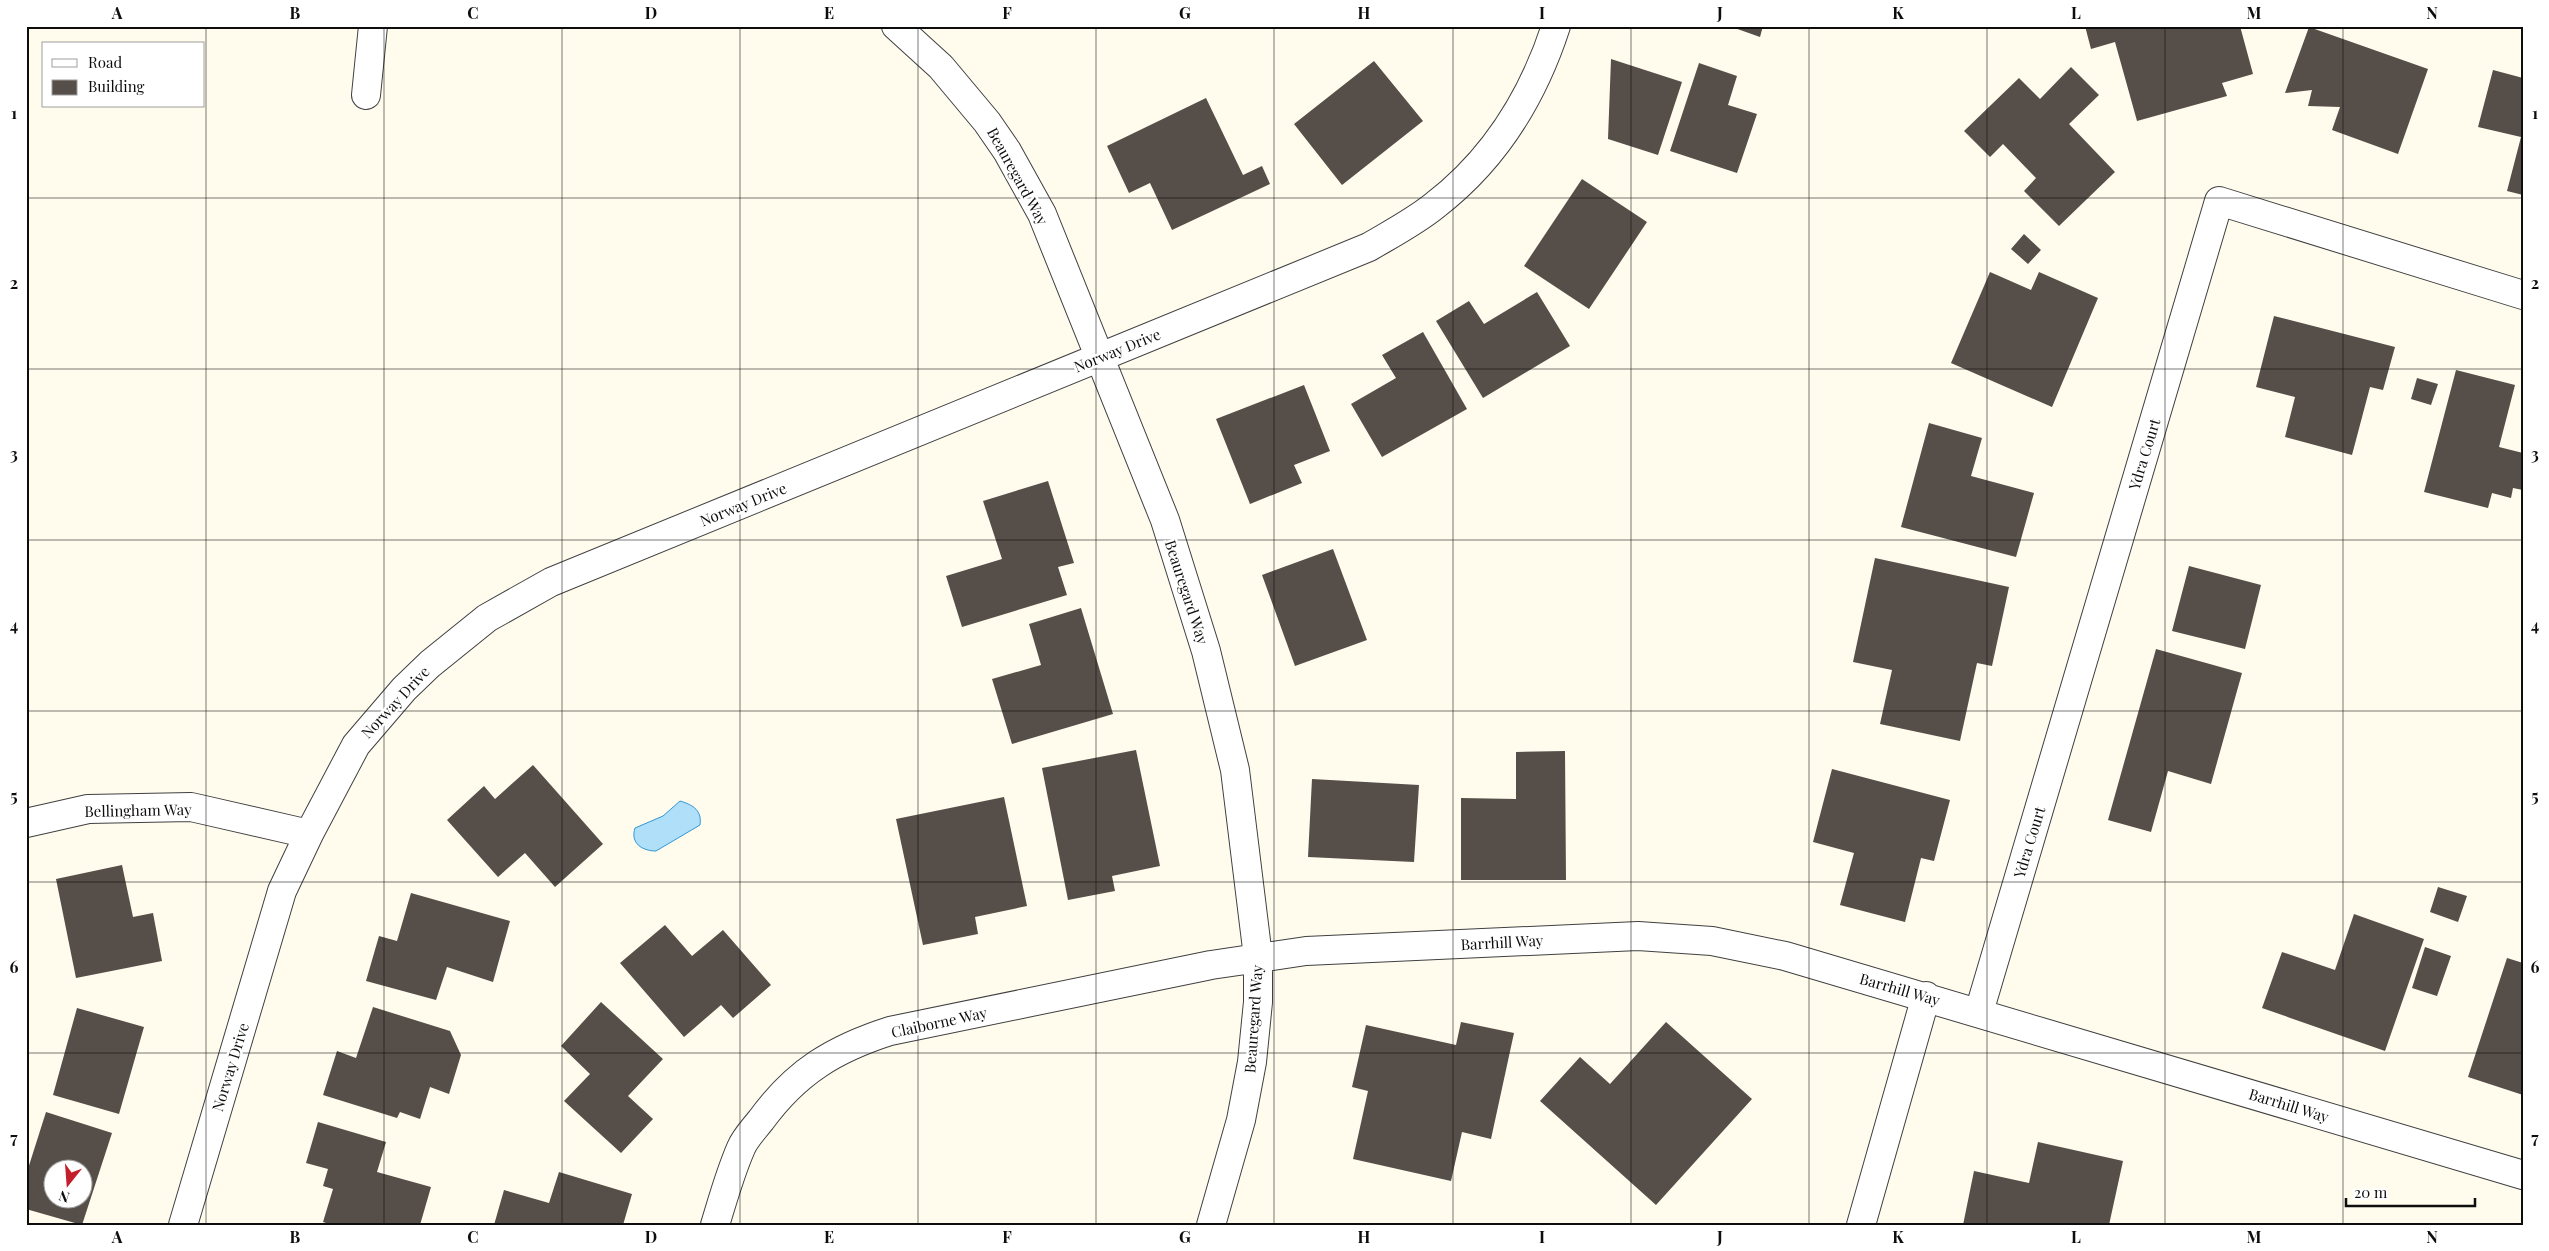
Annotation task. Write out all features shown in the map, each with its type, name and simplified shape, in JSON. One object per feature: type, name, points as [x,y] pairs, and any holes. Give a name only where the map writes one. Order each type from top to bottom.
[{"type":"street","points":[[366,94],[373,26]]},
{"type":"street","name":"Beauregard Way","points":[[896,26],[941,67],[987,122],[1008,151],[1042,214],[1165,520],[1206,651],[1235,770],[1258,957],[1258,1002],[1252,1062],[1241,1120],[1211,1225]]},
{"type":"street","name":"Norway Drive","points":[[183,1225],[282,891],[309,834],[356,745],[404,689],[430,664],[487,618],[551,582],[1369,248],[1433,207],[1468,175],[1511,124],[1530,92],[1546,57],[1556,26]]},
{"type":"street","name":"Ydra Court","points":[[1979,1012],[2219,201],[2523,295]]},
{"type":"street","name":"Bellingham Way","points":[[26,822],[88,809],[191,808],[309,834]]},
{"type":"street","name":"Barrhill Way","points":[[1258,957],[1306,951],[1638,936],[1712,942],[1785,956],[1926,996],[2523,1175]]},
{"type":"street","name":"Claiborne Way","points":[[715,1225],[730,1176],[742,1146],[780,1095],[804,1073],[845,1048],[890,1031],[1258,957]]},
{"type":"street","points":[[1861,1225],[1926,996]]},
{"type":"water","points":[[680,801],[696,809],[700,816],[700,825],[656,851],[646,850],[638,845],[634,838],[635,828],[663,816]]},
{"type":"building","points":[[1729,26],[1763,26],[1760,37]]},
{"type":"building","points":[[2085,26],[2240,26],[2253,74],[2222,83],[2227,96],[2137,121],[2115,42],[2091,49]]},
{"type":"building","points":[[2309,27],[2428,69],[2398,154],[2332,130],[2340,107],[2308,106],[2312,90],[2285,93]]},
{"type":"building","points":[[1611,59],[1682,82],[1658,155],[1608,139]]},
{"type":"building","points":[[1374,61],[1423,121],[1342,185],[1294,124]]},
{"type":"building","points":[[1699,63],[1737,76],[1728,105],[1757,114],[1737,173],[1670,151]]},
{"type":"building","points":[[2071,67],[2099,95],[2069,124],[2115,172],[2059,226],[2024,191],[2036,178],[2003,144],[1990,157],[1964,131],[2019,78],[2040,99]]},
{"type":"building","points":[[2493,70],[2523,78],[2523,195],[2507,191],[2521,137],[2478,127]]},
{"type":"building","points":[[1206,98],[1243,175],[1262,166],[1270,184],[1172,230],[1150,183],[1129,193],[1107,146]]},
{"type":"building","points":[[1582,179],[1647,222],[1589,309],[1524,266]]},
{"type":"building","points":[[2024,234],[2041,250],[2028,264],[2011,249]]},
{"type":"building","points":[[1990,272],[2031,290],[2039,272],[2098,298],[2052,407],[1951,363]]},
{"type":"building","points":[[1537,292],[1570,346],[1483,398],[1436,321],[1469,301],[1484,324]]},
{"type":"building","points":[[2274,316],[2395,347],[2383,390],[2370,387],[2352,455],[2285,437],[2295,397],[2256,387]]},
{"type":"building","points":[[1423,332],[1467,409],[1382,457],[1351,404],[1396,378],[1382,355]]},
{"type":"building","points":[[2456,370],[2515,385],[2499,447],[2523,453],[2523,490],[2513,488],[2511,498],[2492,493],[2488,508],[2424,492]]},
{"type":"building","points":[[2417,378],[2438,384],[2431,405],[2411,399]]},
{"type":"building","points":[[1304,385],[1330,451],[1294,465],[1302,483],[1250,504],[1216,419]]},
{"type":"building","points":[[1929,423],[1982,438],[1971,476],[2034,493],[2016,557],[1901,527]]},
{"type":"building","points":[[1048,481],[1074,563],[1058,567],[1067,595],[962,627],[946,576],[1002,559],[983,501]]},
{"type":"building","points":[[1333,549],[1367,640],[1295,666],[1262,575]]},
{"type":"building","points":[[1875,558],[2009,587],[1992,666],[1977,663],[1960,741],[1880,724],[1892,670],[1853,662]]},
{"type":"building","points":[[2189,566],[2261,585],[2245,649],[2172,631]]},
{"type":"building","points":[[1081,608],[1113,714],[1012,744],[992,679],[1041,665],[1029,624]]},
{"type":"building","points":[[2156,649],[2242,673],[2211,784],[2168,771],[2151,832],[2108,820]]},
{"type":"building","points":[[1136,750],[1160,866],[1112,876],[1115,891],[1068,900],[1042,768]]},
{"type":"building","points":[[1565,751],[1566,880],[1461,880],[1461,798],[1516,799],[1516,752]]},
{"type":"building","points":[[533,765],[603,844],[555,887],[525,853],[498,877],[447,820],[484,786],[495,799]]},
{"type":"building","points":[[1832,769],[1950,800],[1934,861],[1921,858],[1905,922],[1840,905],[1854,853],[1813,842]]},
{"type":"building","points":[[1312,779],[1419,785],[1414,862],[1308,857]]},
{"type":"building","points":[[1004,797],[1027,906],[975,917],[978,934],[923,945],[896,819]]},
{"type":"building","points":[[122,865],[133,917],[153,913],[162,961],[76,978],[56,879]]},
{"type":"building","points":[[2438,887],[2467,896],[2458,922],[2430,912]]},
{"type":"building","points":[[411,893],[510,921],[493,982],[447,967],[436,1000],[366,981],[379,936],[397,941]]},
{"type":"building","points":[[2354,914],[2424,939],[2385,1051],[2262,1008],[2282,952],[2335,970]]},
{"type":"building","points":[[665,925],[692,956],[723,930],[771,985],[733,1018],[721,1005],[684,1037],[620,963]]},
{"type":"building","points":[[2425,947],[2451,956],[2437,996],[2412,988]]},
{"type":"building","points":[[2507,958],[2523,963],[2523,1095],[2468,1077]]},
{"type":"building","points":[[601,1002],[663,1059],[628,1096],[653,1119],[621,1153],[564,1101],[590,1074],[561,1046]]},
{"type":"building","points":[[373,1007],[450,1031],[461,1055],[449,1094],[430,1087],[420,1119],[400,1112],[397,1118],[323,1095],[337,1051],[356,1058]]},
{"type":"building","points":[[77,1008],[144,1027],[119,1114],[53,1095]]},
{"type":"building","points":[[1461,1022],[1514,1033],[1491,1139],[1462,1132],[1451,1181],[1353,1159],[1368,1091],[1352,1087],[1366,1025],[1456,1045]]},
{"type":"building","points":[[1666,1022],[1752,1099],[1656,1205],[1540,1101],[1580,1057],[1610,1084]]},
{"type":"building","points":[[46,1112],[112,1133],[92,1194],[92,1158],[42,1158],[42,1208],[88,1208],[82,1225],[26,1209],[26,1175]]},
{"type":"building","points":[[318,1122],[386,1142],[377,1172],[431,1187],[420,1225],[332,1225],[323,1222],[333,1189],[323,1186],[328,1169],[306,1163]]},
{"type":"building","points":[[2038,1142],[2123,1161],[2109,1225],[1963,1225],[1974,1171],[2029,1183]]},
{"type":"building","points":[[559,1172],[632,1194],[623,1225],[494,1225],[504,1190],[549,1203]]}]
